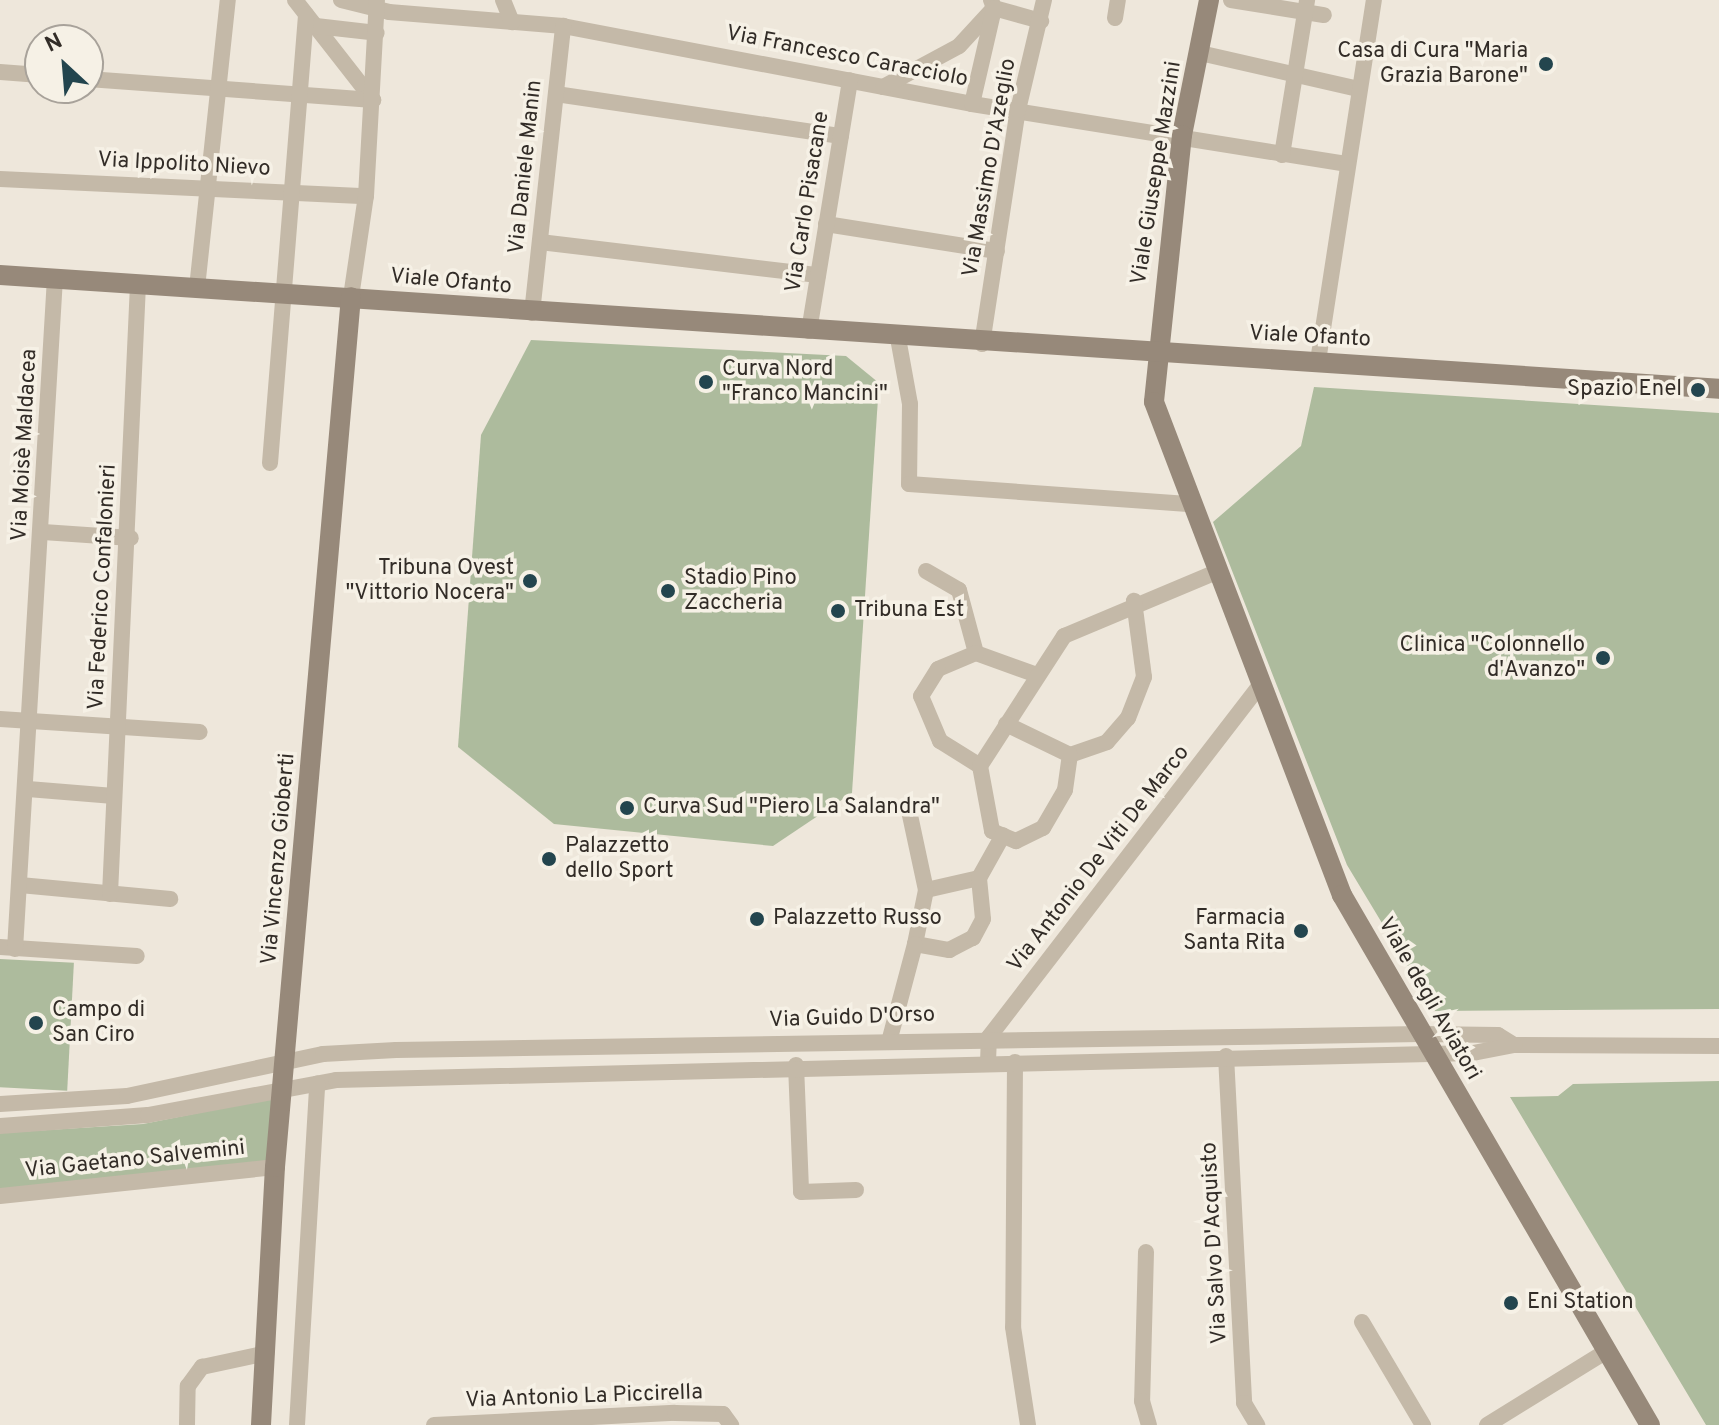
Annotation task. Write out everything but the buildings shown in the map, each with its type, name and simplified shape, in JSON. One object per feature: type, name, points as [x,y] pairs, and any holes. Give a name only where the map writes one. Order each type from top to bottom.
[{"type":"main road","name":"Viale Giuseppe Mazzini","points":[[1153,354],[1182,135],[1209,0]]},
{"type":"main road","name":"Viale Ofanto","points":[[0,275],[351,297],[532,313],[982,344],[1318,361],[1719,389]]},
{"type":"main road","name":"Via Vincenzo Gioberti","points":[[261,1425],[275,1167],[351,297]]},
{"type":"main road","name":"Viale degli Aviatori","points":[[1153,354],[1154,402],[1259,687],[1342,895],[1650,1425]]},
{"type":"street","points":[[197,288],[228,0]]},
{"type":"street","points":[[295,0],[373,100]]},
{"type":"street","name":"Via Francesco Caracciolo","points":[[341,0],[563,26],[972,104],[1182,135],[1346,164]]},
{"type":"street","points":[[503,0],[512,22]]},
{"type":"street","name":"Via Massimo D'Azeglio","points":[[982,344],[1018,110],[1044,0]]},
{"type":"street","points":[[1115,18],[1118,0]]},
{"type":"street","points":[[1231,0],[1306,6],[1324,15]]},
{"type":"street","points":[[1318,361],[1346,164],[1374,0]]},
{"type":"street","points":[[993,4],[1041,21]]},
{"type":"street","points":[[883,87],[959,46],[993,4]]},
{"type":"street","points":[[972,104],[993,4]]},
{"type":"street","points":[[351,297],[366,196],[377,5]]},
{"type":"street","points":[[1282,155],[1306,6]]},
{"type":"street","points":[[311,20],[377,33]]},
{"type":"street","points":[[270,463],[297,94],[311,20]]},
{"type":"street","name":"Via Daniele Manin","points":[[532,313],[563,26]]},
{"type":"street","points":[[1200,53],[1358,89]]},
{"type":"street","points":[[0,72],[24,74]]},
{"type":"street","points":[[104,80],[373,100]]},
{"type":"street","name":"Via Carlo Pisacane","points":[[809,331],[850,80]]},
{"type":"street","points":[[556,94],[841,136]]},
{"type":"street","name":"Via Ippolito Nievo","points":[[0,179],[366,196]]},
{"type":"street","points":[[826,224],[997,251]]},
{"type":"street","points":[[540,242],[818,275]]},
{"type":"street","name":"Via Moisè Maldacea","points":[[8,948],[20,885],[28,789],[55,278]]},
{"type":"street","name":"Via Federico Confalonieri","points":[[110,894],[117,727],[131,538],[138,284]]},
{"type":"street","points":[[898,338],[910,404],[909,484],[1191,504]]},
{"type":"street","points":[[43,532],[131,538]]},
{"type":"street","points":[[926,571],[959,590],[976,653]]},
{"type":"street","points":[[1070,755],[1065,790],[1043,828],[1016,841],[992,831],[980,766],[1037,675],[1078,624],[1216,572]]},
{"type":"street","points":[[1006,724],[1070,755],[1107,742],[1128,718],[1144,677],[1134,601]]},
{"type":"street","points":[[980,766],[940,741],[921,696],[938,669],[976,653],[1037,675]]},
{"type":"street","name":"Via Antonio De Viti De Marco","points":[[989,1037],[1259,687]]},
{"type":"street","points":[[0,719],[200,732]]},
{"type":"street","points":[[28,789],[114,796]]},
{"type":"street","points":[[890,1038],[926,890],[908,806]]},
{"type":"street","points":[[915,944],[949,950],[973,938],[983,919],[979,878],[1003,835]]},
{"type":"street","points":[[926,890],[979,878]]},
{"type":"street","points":[[20,885],[170,899]]},
{"type":"street","points":[[8,948],[137,956]]},
{"type":"street","name":"Via Guido D'Orso","points":[[286,1061],[396,1050],[890,1038],[1421,1034],[1498,1035],[1514,1045]]},
{"type":"street","points":[[988,1063],[989,1037]]},
{"type":"street","points":[[1514,1045],[1719,1046]]},
{"type":"street","name":"Via Guido D'Orso","points":[[284,1090],[317,1084],[796,1065],[1432,1053],[1514,1045]]},
{"type":"street","name":"Via Salvo D'Acquisto","points":[[1226,1056],[1244,1403],[1257,1425]]},
{"type":"street","points":[[0,1104],[127,1096],[286,1061]]},
{"type":"street","points":[[1015,1062],[1013,1327],[1028,1425]]},
{"type":"street","name":"Via Guido D'Orso","points":[[796,1065],[801,1192],[856,1190]]},
{"type":"street","points":[[297,1425],[317,1084]]},
{"type":"street","name":"Via Gaetano Salvemini","points":[[0,1126],[148,1115],[284,1090]]},
{"type":"street","name":"Via Gaetano Salvemini","points":[[0,1196],[275,1167]]},
{"type":"street","points":[[1146,1252],[1142,1401],[1149,1425]]},
{"type":"street","points":[[1362,1322],[1423,1425]]},
{"type":"street","points":[[1487,1425],[1607,1351]]},
{"type":"street","points":[[187,1425],[188,1386],[202,1367],[267,1353]]},
{"type":"street","name":"Via Antonio La Piccirella","points":[[434,1425],[675,1413],[723,1414],[731,1425]]},
{"type":"green space","name":"Stadio Pino Zaccheria","points":[[531,340],[846,356],[879,383],[852,793],[773,846],[554,824],[458,747],[481,435]]},
{"type":"green space","points":[[1314,387],[1719,413],[1719,1009],[1435,1011],[1347,865],[1213,522],[1301,446]]},
{"type":"green space","name":"Campo di San Ciro","points":[[0,959],[74,963],[67,1091],[0,1087]]},
{"type":"green space","points":[[1719,1081],[1719,1425],[1706,1425],[1510,1097],[1558,1096],[1573,1084]]},
{"type":"green space","points":[[273,1098],[269,1162],[0,1189],[0,1133],[143,1124]]},
{"type":"place","name":"Casa di Cura \"Maria Grazia Barone\"","points":[[1546,64]]},
{"type":"place","name":"Curva Nord \"Franco Mancini\"","points":[[706,382]]},
{"type":"place","name":"Spazio Enel","points":[[1698,390]]},
{"type":"place","name":"Tribuna Ovest \"Vittorio Nocera\"","points":[[530,581]]},
{"type":"place","name":"Stadio Pino Zaccheria","points":[[668,591]]},
{"type":"place","name":"Tribuna Est","points":[[838,611]]},
{"type":"place","name":"Clinica \"Colonnello d'Avanzo\"","points":[[1603,658]]},
{"type":"place","name":"Curva Sud \"Piero La Salandra\"","points":[[627,808]]},
{"type":"place","name":"Palazzetto dello Sport","points":[[549,859]]},
{"type":"place","name":"Palazzetto Russo","points":[[757,919]]},
{"type":"place","name":"Farmacia Santa Rita","points":[[1301,931]]},
{"type":"place","name":"Campo di San Ciro","points":[[36,1023]]},
{"type":"place","name":"Eni Station","points":[[1511,1303]]}]
